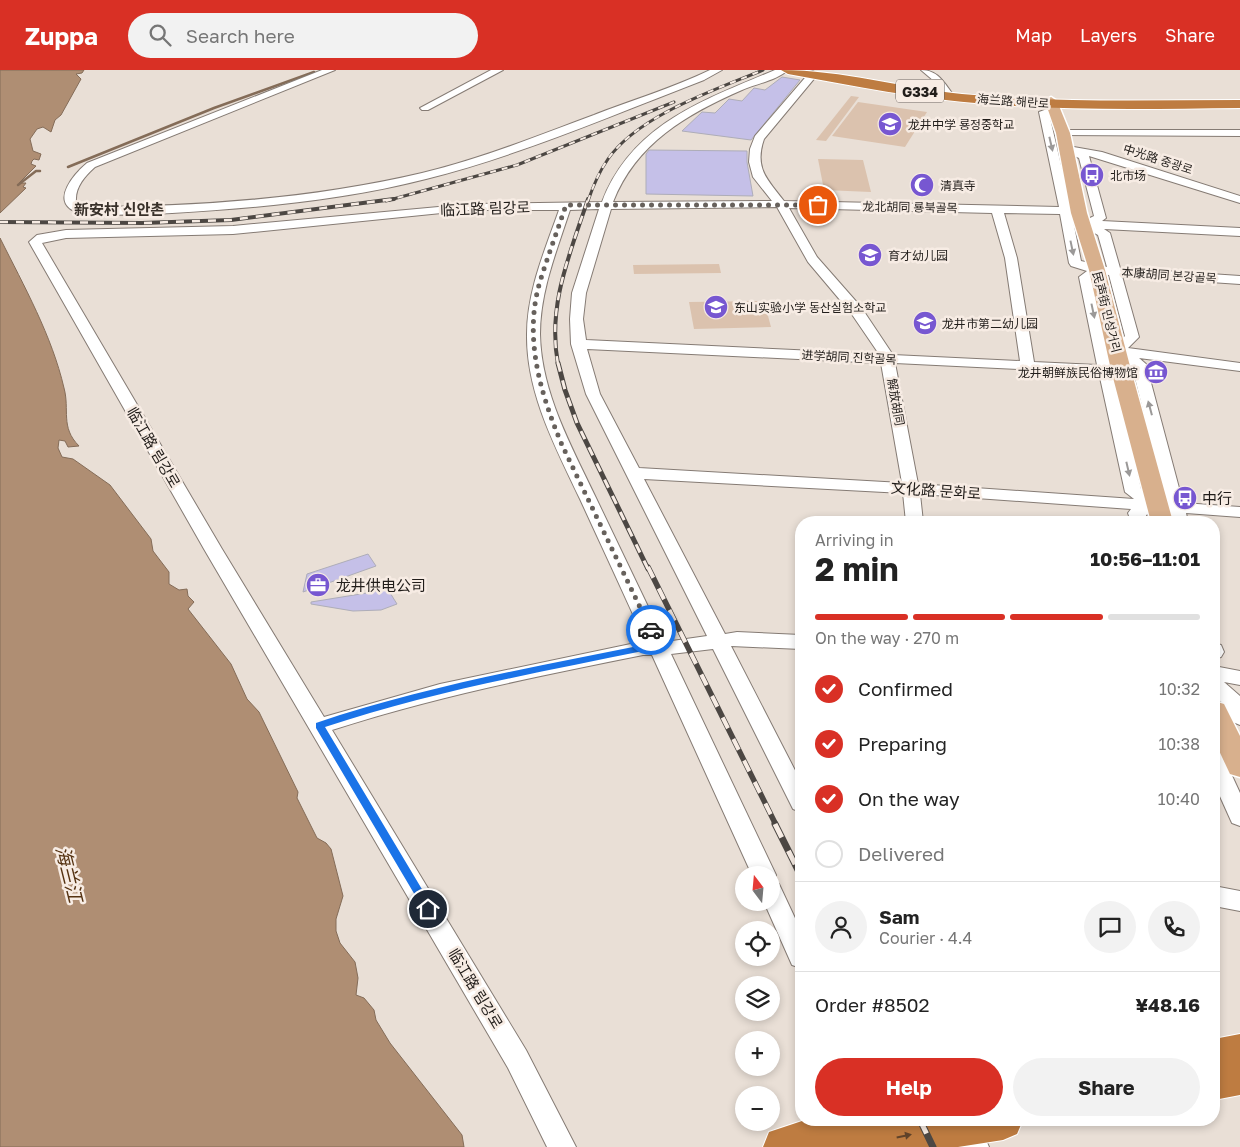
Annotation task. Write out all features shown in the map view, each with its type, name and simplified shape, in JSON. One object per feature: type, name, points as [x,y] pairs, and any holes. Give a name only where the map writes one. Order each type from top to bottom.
[{"type":"highway","name":"海兰路 해란로","points":[[788,70],[947,93],[1053,105]]},
{"type":"highway","name":"海兰路 해란로","points":[[808,72],[968,98],[1053,105],[1240,103]]},
{"type":"highway","points":[[1220,1057],[1240,1053]]},
{"type":"highway","points":[[1220,1080],[1240,1076]]},
{"type":"highway","points":[[784,1147],[855,1126]]},
{"type":"highway","points":[[856,1147],[926,1131],[976,1128]]},
{"type":"main road","name":"民声街 민성거리","points":[[1053,105],[1067,149],[1067,188],[1076,216],[1106,270],[1114,363],[1169,514]]},
{"type":"main road","points":[[1220,724],[1240,766]]},
{"type":"street","points":[[330,70],[91,165],[77,177],[69,196],[69,201],[76,208],[82,210],[189,209],[271,202],[369,187],[424,176],[493,156],[701,78],[717,70]]},
{"type":"street","points":[[425,108],[498,70]]},
{"type":"street","points":[[784,70],[694,109],[669,124],[646,143],[629,161],[606,205],[579,292],[576,328],[578,344],[593,394],[795,791]]},
{"type":"street","points":[[926,70],[937,79],[947,93]]},
{"type":"street","name":"解放胡同","points":[[808,72],[764,130],[755,149],[755,169],[781,204],[812,259],[856,310],[886,352],[911,488],[913,516]]},
{"type":"street","points":[[1053,105],[1044,112],[1067,188]]},
{"type":"street","points":[[1063,133],[1240,133]]},
{"type":"street","points":[[1067,149],[1084,156],[1100,218],[1076,216]]},
{"type":"street","name":"中光路 중광로","points":[[1067,149],[1098,154],[1240,200]]},
{"type":"street","name":"龙北胡同 룡북골목","points":[[606,205],[781,204],[997,209],[1240,232]]},
{"type":"street","points":[[566,205],[539,286],[536,303],[534,336],[538,374],[551,419],[760,866]]},
{"type":"street","name":"临江路 림강로","points":[[562,1147],[517,1059],[213,549],[35,242],[41,238],[66,234],[232,230],[458,208],[606,205]]},
{"type":"street","points":[[997,209],[1011,258],[1028,366]]},
{"type":"street","name":"本康胡同 본강골목","points":[[1076,216],[1075,263],[1106,270],[1240,280]]},
{"type":"street","name":"进学胡同 진학골목","points":[[578,344],[1028,366],[1114,363],[1240,367]]},
{"type":"street","name":"文化路 문화로","points":[[632,473],[911,488],[1169,514],[1240,512]]},
{"type":"street","points":[[1138,516],[1137,513],[1169,514]]},
{"type":"street","points":[[320,726],[370,708],[459,685],[643,648],[660,649],[736,638],[795,642]]},
{"type":"street","points":[[1220,674],[1240,678]]},
{"type":"street","points":[[1220,690],[1232,700],[1240,717]]},
{"type":"street","points":[[1220,773],[1240,817]]},
{"type":"street","points":[[1220,897],[1240,901]]},
{"type":"street","points":[[780,911],[795,944]]},
{"type":"shaded area","points":[[851,96],[859,97],[826,141],[816,140]]},
{"type":"shaded area","points":[[858,102],[927,112],[905,147],[832,136]]},
{"type":"shaded area","points":[[818,159],[863,160],[871,192],[824,190]]},
{"type":"shaded area","points":[[719,264],[721,273],[634,274],[633,265]]},
{"type":"shaded area","points":[[764,301],[771,327],[694,329],[689,302]]},
{"type":"water","points":[[0,70],[84,70],[82,73],[76,74],[81,79],[61,115],[55,120],[51,132],[43,127],[37,129],[30,139],[33,151],[41,154],[39,160],[34,159],[32,161],[31,164],[36,166],[19,183],[26,183],[23,187],[26,188],[0,213]]},
{"type":"water","name":"海兰江","points":[[0,238],[45,330],[59,369],[66,396],[67,425],[73,439],[79,446],[68,447],[65,441],[59,440],[58,448],[62,457],[73,459],[110,485],[151,539],[153,551],[169,572],[169,584],[179,590],[187,589],[188,596],[194,602],[188,609],[231,664],[247,699],[259,712],[298,792],[297,798],[317,838],[326,843],[331,849],[343,896],[336,919],[336,931],[340,943],[355,962],[358,978],[356,995],[364,998],[374,1010],[376,1020],[390,1043],[462,1135],[464,1147],[0,1147]]},
{"type":"building","points":[[782,77],[800,80],[751,140],[682,131],[702,112],[715,113],[729,99],[742,101],[754,88],[765,90]]},
{"type":"building","points":[[649,150],[747,151],[753,196],[646,194],[646,154]]},
{"type":"building","points":[[368,554],[376,566],[303,592],[307,574]]},
{"type":"building","points":[[387,588],[397,604],[381,610],[353,611],[311,604],[311,602]]},
{"type":"waterway","points":[[68,167],[214,108],[314,72]]},
{"type":"waterway","points":[[18,185],[36,171],[40,171]]},
{"type":"railway","points":[[588,201],[596,179],[608,159],[622,143],[639,129],[701,95],[763,70]]},
{"type":"railway","points":[[393,199],[517,165],[674,102]]},
{"type":"railway","points":[[0,222],[142,223],[231,220],[393,199]]},
{"type":"railway","points":[[386,201],[393,199]]},
{"type":"railway","points":[[558,364],[555,342],[558,300],[562,280],[588,199]]},
{"type":"railway","points":[[558,363],[577,423],[648,569]]},
{"type":"railway","points":[[648,567],[776,825]]},
{"type":"railway","points":[[775,824],[795,864]]},
{"type":"railway","points":[[923,1126],[933,1147]]},
{"type":"way so far","points":[[651,630],[562,445],[551,419],[538,374],[534,336],[536,303],[539,286],[566,205],[818,205]]},
{"type":"place","name":"龙井中学 룡정중학교","points":[[890,124]]},
{"type":"place","name":"北市场","points":[[1092,175]]},
{"type":"place","name":"清真寺","points":[[922,185]]},
{"type":"place","name":"育才幼儿园","points":[[870,255]]},
{"type":"place","name":"东山实验小学 동산실험소학교","points":[[716,307]]},
{"type":"place","name":"龙井市第二幼儿园","points":[[925,323]]},
{"type":"place","name":"龙井朝鲜族民俗博物馆","points":[[1156,372]]},
{"type":"place","name":"中行","points":[[1185,498]]},
{"type":"place","name":"龙井供电公司","points":[[318,585]]},
{"type":"district","name":"新安村 신안촌","points":[[119,209]]},
{"type":"route","points":[[428,909],[320,726],[370,708],[459,685],[643,648],[660,649],[651,630]]}]
